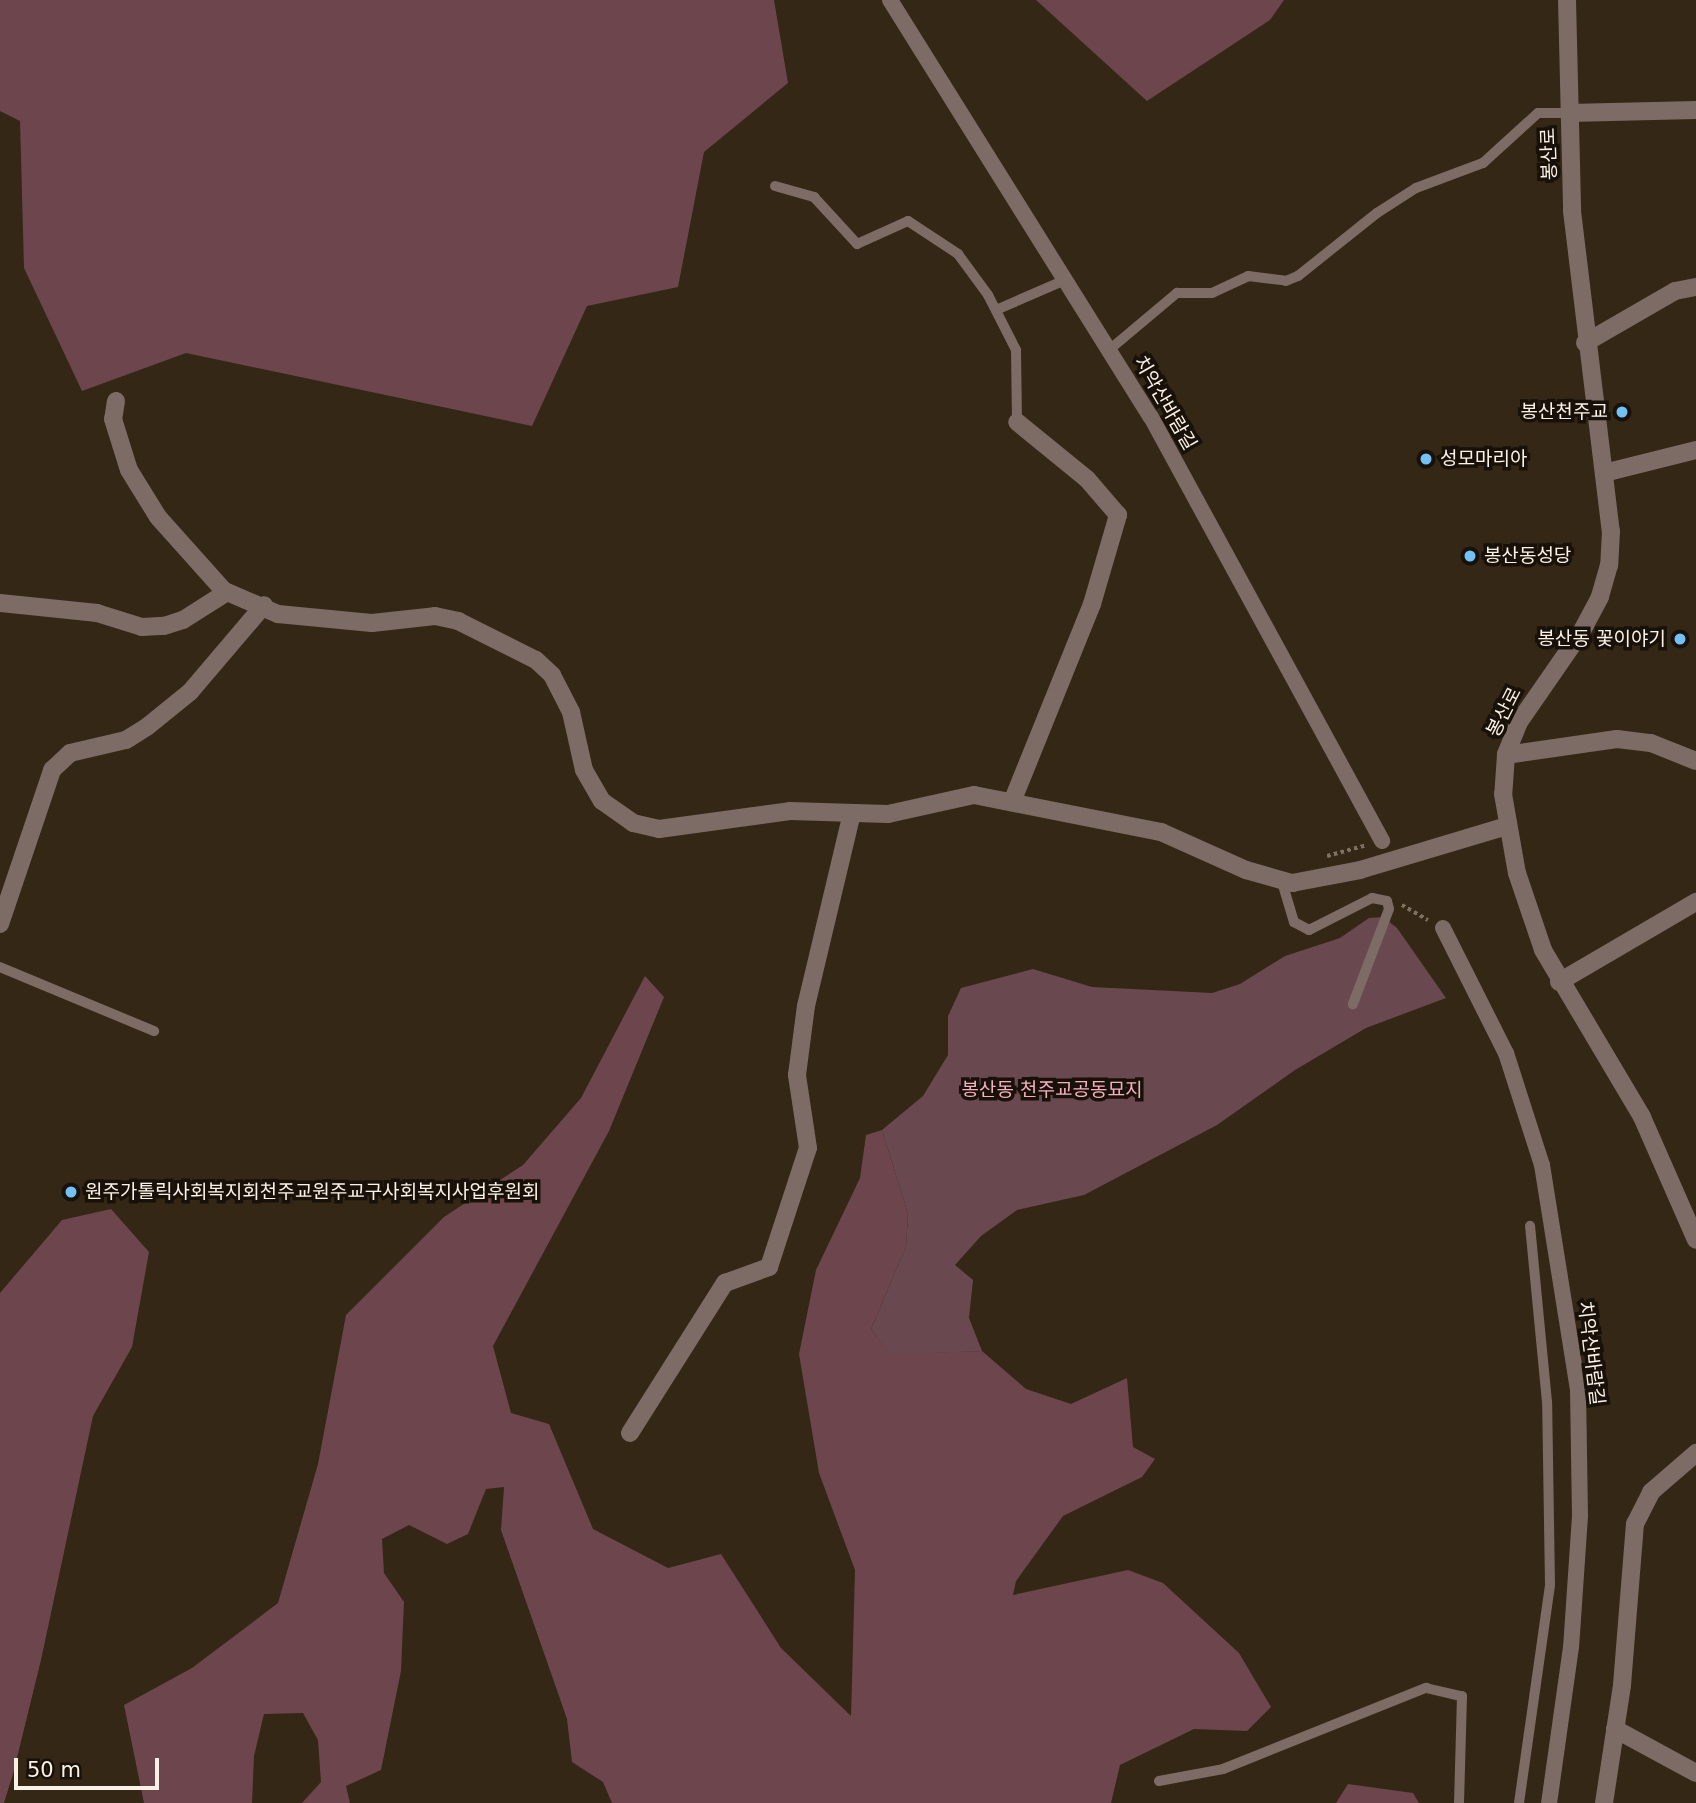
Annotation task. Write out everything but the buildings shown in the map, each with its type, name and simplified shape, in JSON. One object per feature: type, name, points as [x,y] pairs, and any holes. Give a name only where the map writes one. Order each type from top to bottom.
[{"type":"street","name":"치악산바람길","points":[[890,0],[1151,417],[1382,841]]},
{"type":"street","name":"봉산로","points":[[1567,0],[1572,211],[1585,344],[1611,531],[1609,565],[1600,597],[1531,701],[1506,755],[1507,826],[1533,923],[1559,982],[1642,1117],[1689,1207],[1696,1240]]},
{"type":"street","points":[[1569,113],[1696,110]]},
{"type":"street","points":[[1585,344],[1675,291],[1696,287]]},
{"type":"street","points":[[116,401],[113,419],[130,470],[158,517],[225,592],[278,614],[372,623],[436,616],[458,621],[536,660],[564,693],[584,770],[595,790],[602,801],[633,823],[659,829],[790,811],[888,814],[974,795],[1161,832],[1282,882],[1360,870],[1507,826]]},
{"type":"street","points":[[1012,802],[1092,604],[1118,514],[1087,479],[1017,422]]},
{"type":"street","points":[[1604,473],[1696,450]]},
{"type":"street","points":[[0,603],[97,613],[142,627],[164,626],[183,620],[225,592]]},
{"type":"street","points":[[0,924],[52,770],[71,753],[126,740],[148,726],[190,692],[264,606]]},
{"type":"street","points":[[1506,755],[1617,739],[1651,743],[1696,761]]},
{"type":"street","points":[[629,1433],[725,1283],[769,1266],[808,1148],[797,1075],[806,1006],[852,813]]},
{"type":"street","points":[[1559,982],[1696,902]]},
{"type":"street","name":"치악산바람길","points":[[1443,928],[1506,1054],[1542,1165],[1578,1389],[1580,1516],[1571,1647],[1549,1803]]},
{"type":"street","points":[[1604,1803],[1615,1729],[1635,1524],[1651,1492],[1696,1453]]},
{"type":"street","points":[[1615,1729],[1696,1773]]},
{"type":"lane","points":[[1109,350],[1177,293],[1212,293],[1248,276],[1286,281],[1298,276],[1387,206],[1416,188],[1483,163],[1538,113],[1569,113]]},
{"type":"lane","points":[[775,186],[814,197],[858,244],[908,222],[958,254],[996,310],[1016,350],[1017,422]]},
{"type":"lane","points":[[996,310],[1065,280]]},
{"type":"lane","points":[[1282,882],[1294,922],[1309,930],[1372,898],[1387,901],[1389,909],[1353,1004]]},
{"type":"lane","points":[[0,967],[154,1031]]},
{"type":"lane","points":[[1518,1803],[1550,1585],[1547,1402],[1530,1226]]},
{"type":"lane","points":[[1159,1781],[1223,1769],[1426,1688],[1462,1696],[1459,1803]]},
{"type":"path","points":[[1387,901],[1443,928]]},
{"type":"green space","name":"봉산동 천주교공동묘지","points":[[1383,917],[1397,928],[1446,998],[1366,1028],[1295,1070],[1217,1125],[1084,1195],[1017,1210],[981,1236],[955,1265],[973,1280],[969,1318],[982,1351],[890,1355],[871,1329],[906,1247],[908,1214],[882,1130],[923,1096],[948,1055],[948,1016],[961,988],[1033,969],[1092,987],[1212,993],[1240,984],[1285,956],[1340,938],[1369,918]]},
{"type":"shaded area","points":[[0,0],[774,0],[788,83],[704,152],[678,287],[587,306],[532,426],[186,353],[82,391],[24,268],[20,121],[0,111]]},
{"type":"shaded area","points":[[1036,0],[1284,0],[1270,20],[1147,101]]},
{"type":"shaded area","points":[[645,976],[664,997],[609,1131],[493,1346],[511,1413],[549,1424],[593,1529],[668,1568],[721,1554],[781,1648],[851,1716],[855,1570],[819,1473],[799,1354],[816,1270],[860,1178],[866,1135],[882,1130],[908,1214],[906,1247],[871,1329],[890,1354],[982,1351],[1026,1389],[1071,1404],[1127,1378],[1133,1447],[1155,1459],[1142,1477],[1063,1516],[1016,1581],[1013,1595],[1128,1570],[1163,1583],[1239,1653],[1271,1707],[1247,1731],[1194,1729],[1120,1765],[1111,1803],[612,1803],[603,1782],[572,1762],[567,1719],[501,1530],[504,1487],[486,1489],[468,1534],[447,1544],[409,1525],[382,1539],[384,1573],[404,1602],[401,1671],[381,1770],[346,1786],[350,1803],[302,1803],[321,1782],[318,1740],[303,1713],[264,1714],[254,1756],[252,1803],[144,1803],[124,1705],[192,1668],[278,1603],[318,1464],[346,1315],[444,1217],[523,1165],[581,1098]]},
{"type":"shaded area","points":[[111,1209],[149,1252],[132,1347],[93,1416],[41,1660],[13,1774],[4,1803],[0,1803],[0,1293],[62,1220]]},
{"type":"shaded area","points":[[1348,1784],[1413,1793],[1419,1803],[1336,1803]]},
{"type":"place","name":"봉산천주교","points":[[1622,412]]},
{"type":"place","name":"성모마리아","points":[[1426,459]]},
{"type":"place","name":"봉산동성당","points":[[1470,556]]},
{"type":"place","name":"봉산동 꽃이야기","points":[[1680,639]]},
{"type":"place","name":"원주가톨릭사회복지회천주교원주교구사회복지사업후원회","points":[[71,1192]]}]
